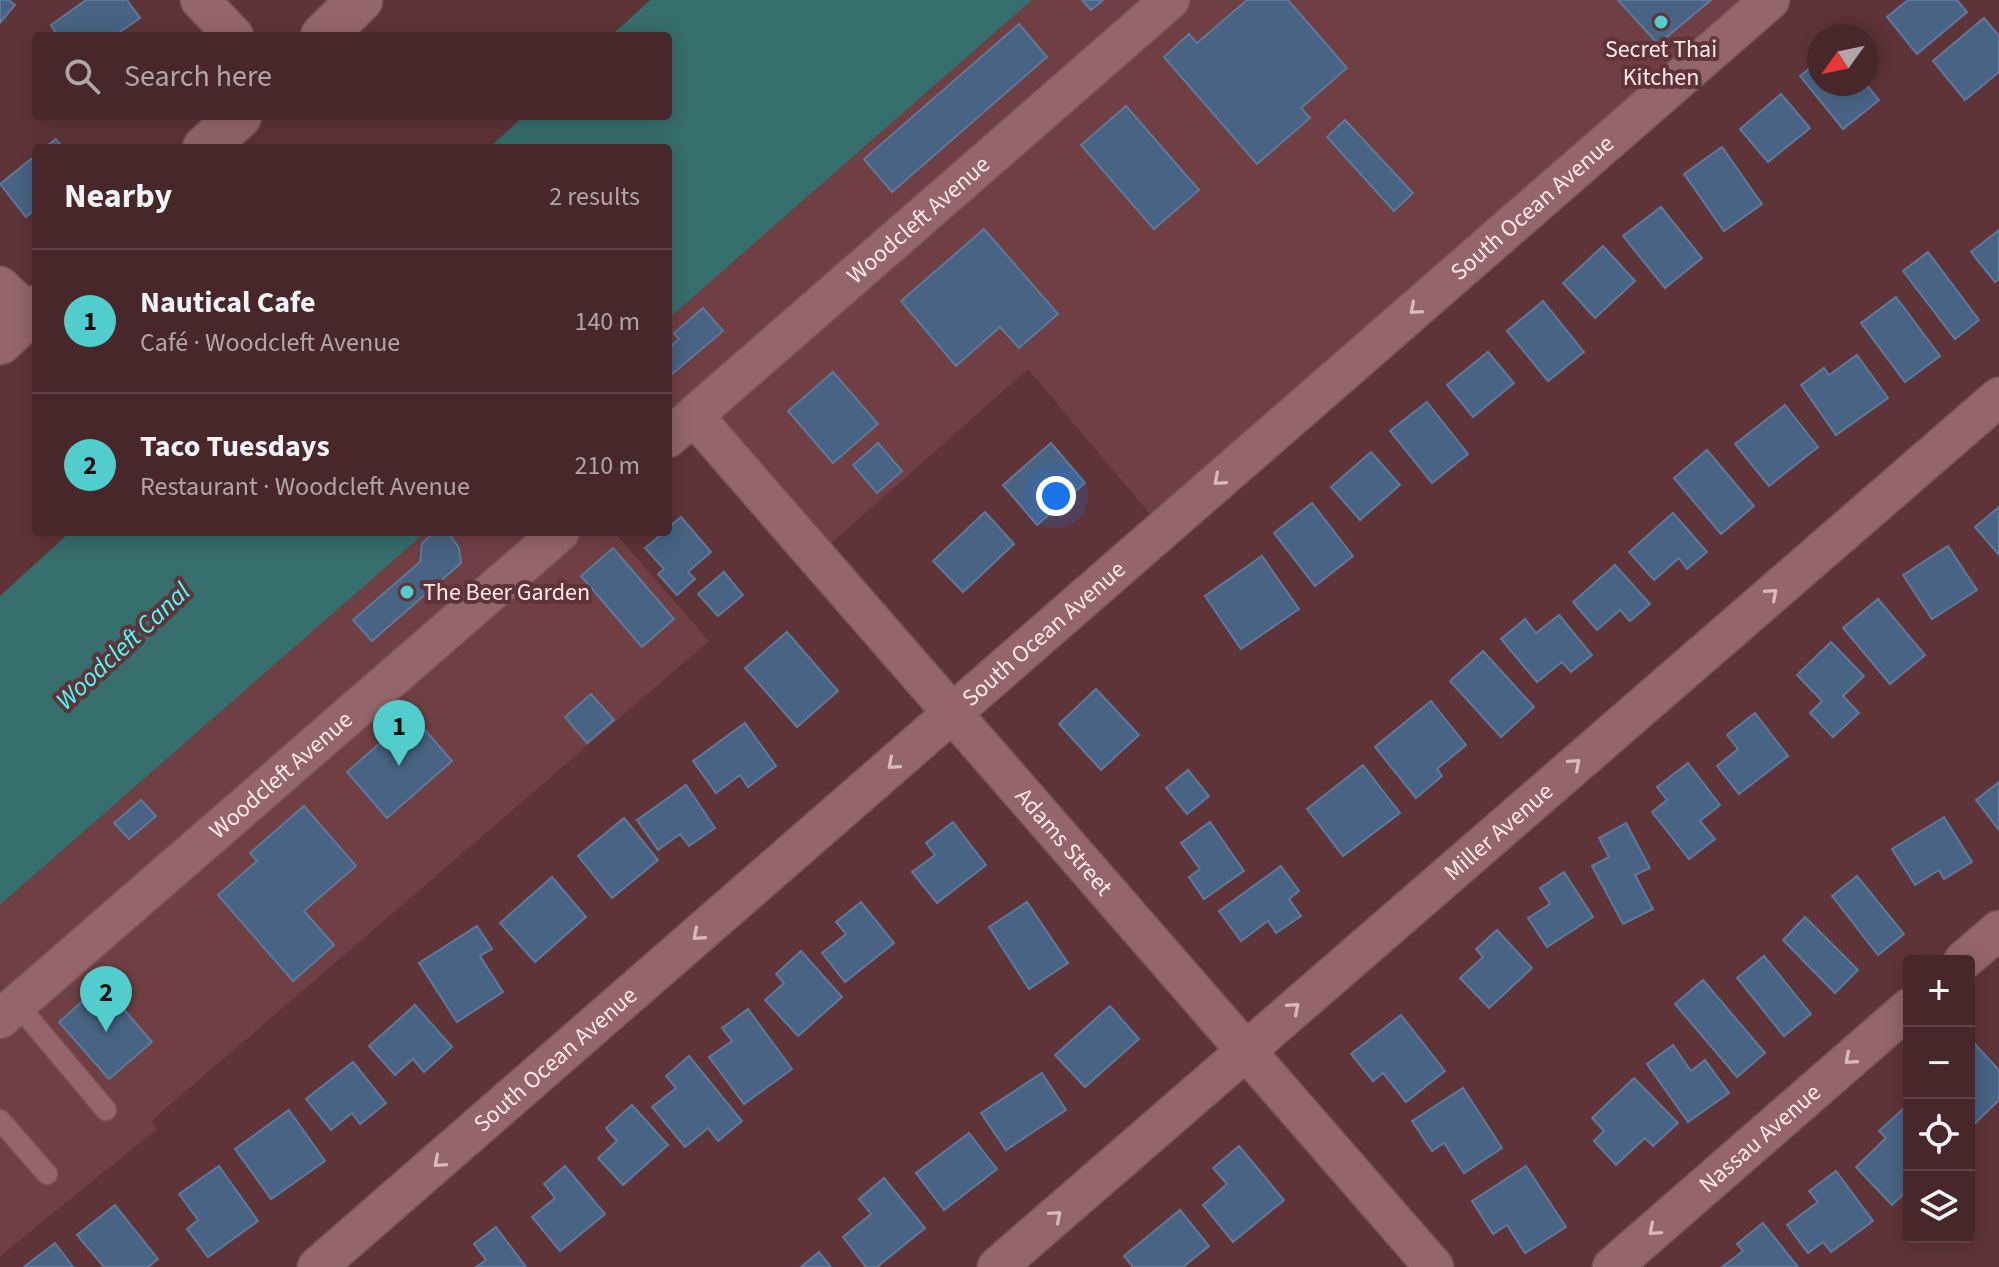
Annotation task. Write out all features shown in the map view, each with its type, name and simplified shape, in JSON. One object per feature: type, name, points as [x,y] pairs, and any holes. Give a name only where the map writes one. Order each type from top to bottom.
[{"type":"street","points":[[200,0],[230,32]]},
{"type":"street","points":[[327,32],[360,0]]},
{"type":"street","name":"Woodcleft Avenue","points":[[681,427],[1170,0]]},
{"type":"street","name":"South Ocean Avenue","points":[[317,1267],[1770,0]]},
{"type":"street","points":[[209,144],[235,120]]},
{"type":"street","name":"Miller Avenue","points":[[997,1267],[1999,397]]},
{"type":"street","name":"Adams Street","points":[[681,427],[952,713],[1434,1267]]},
{"type":"street","name":"Woodcleft Avenue","points":[[9,1011],[555,536]]},
{"type":"street","points":[[1970,955],[1999,930]]},
{"type":"street","name":"Nassau Avenue","points":[[1612,1267],[1903,1013]]},
{"type":"lane","points":[[9,1011],[106,1110]]},
{"type":"lane","points":[[0,1120],[47,1174]]},
{"type":"shaded area","points":[[1032,0],[1771,0],[1160,526],[1028,369],[819,554],[701,416],[672,441],[672,315]]},
{"type":"shaded area","points":[[421,536],[617,536],[709,641],[151,1121],[157,1129],[0,1256],[0,905]]},
{"type":"water","points":[[650,0],[1032,0],[672,315],[672,144],[493,144],[520,120],[672,120],[672,32],[615,32]]},
{"type":"water","name":"Woodcleft Canal","points":[[66,536],[421,536],[0,905],[0,596]]},
{"type":"building","points":[[0,0],[9,0],[15,5],[0,23]]},
{"type":"building","points":[[86,0],[127,0],[140,18],[120,32],[55,32],[51,25]]},
{"type":"building","points":[[1082,0],[1103,0],[1091,10]]},
{"type":"building","points":[[1247,0],[1288,0],[1347,68],[1301,108],[1310,118],[1257,164],[1164,57],[1189,34],[1197,43]]},
{"type":"building","name":"Secret Thai Kitchen","points":[[1618,0],[1711,0],[1658,44]]},
{"type":"building","points":[[1908,0],[1957,0],[1967,12],[1917,54],[1887,17]]},
{"type":"building","points":[[1984,18],[1999,36],[1999,72],[1965,100],[1933,61]]},
{"type":"building","points":[[1019,24],[1047,57],[892,192],[864,159]]},
{"type":"building","points":[[1807,70],[1807,85],[1800,76]]},
{"type":"building","points":[[1781,94],[1810,128],[1768,162],[1740,129]]},
{"type":"building","points":[[1816,96],[1876,96],[1879,100],[1843,129]]},
{"type":"building","points":[[1126,106],[1199,190],[1154,229],[1081,145]]},
{"type":"building","points":[[1345,120],[1413,193],[1394,211],[1327,137]]},
{"type":"building","points":[[1722,147],[1762,204],[1724,231],[1684,174]]},
{"type":"building","points":[[32,158],[32,212],[26,217],[0,184]]},
{"type":"building","points":[[1661,207],[1702,258],[1665,288],[1623,236]]},
{"type":"building","points":[[984,229],[1058,314],[1019,348],[1000,327],[956,366],[901,301]]},
{"type":"building","points":[[1999,230],[1999,279],[1995,282],[1971,252]]},
{"type":"building","points":[[1603,246],[1635,281],[1595,318],[1563,283]]},
{"type":"building","points":[[1928,252],[1979,320],[1955,339],[1903,271]]},
{"type":"building","points":[[1896,297],[1940,356],[1905,382],[1861,323]]},
{"type":"building","points":[[1543,301],[1584,352],[1548,381],[1507,331]]},
{"type":"building","points":[[703,308],[723,331],[672,374],[672,345],[679,339],[674,333]]},
{"type":"building","points":[[1488,352],[1514,383],[1473,417],[1447,385]]},
{"type":"building","points":[[1857,355],[1888,398],[1836,435],[1801,385],[1824,368],[1829,375]]},
{"type":"building","points":[[833,372],[878,424],[833,463],[788,411]]},
{"type":"building","points":[[1427,402],[1468,454],[1432,483],[1390,431]]},
{"type":"building","points":[[1785,405],[1818,447],[1769,486],[1735,444]]},
{"type":"building","points":[[878,443],[902,471],[877,493],[853,465]]},
{"type":"building","points":[[1051,443],[1085,483],[1037,525],[1003,485]]},
{"type":"building","points":[[1707,450],[1754,506],[1721,534],[1674,478]]},
{"type":"building","points":[[1371,452],[1400,485],[1360,520],[1331,487]]},
{"type":"building","points":[[1312,503],[1353,556],[1315,586],[1274,533]]},
{"type":"building","points":[[1999,507],[1999,555],[1975,527]]},
{"type":"building","points":[[985,512],[1014,544],[963,592],[933,561]]},
{"type":"building","points":[[1673,513],[1707,552],[1687,569],[1679,558],[1654,580],[1629,552]]},
{"type":"building","points":[[681,517],[711,552],[688,572],[695,579],[677,595],[658,574],[664,569],[645,548],[659,536],[672,536],[672,525]]},
{"type":"building","name":"The Beer Garden","points":[[430,536],[450,536],[459,548],[461,563],[372,641],[353,620],[420,562],[422,543]]},
{"type":"building","points":[[1948,546],[1977,590],[1932,619],[1903,575]]},
{"type":"building","points":[[613,548],[674,619],[642,647],[581,576]]},
{"type":"building","points":[[1262,556],[1299,609],[1241,649],[1205,596]]},
{"type":"building","points":[[1615,565],[1650,604],[1630,621],[1620,610],[1597,630],[1573,602]]},
{"type":"building","points":[[724,572],[743,595],[718,616],[698,594]]},
{"type":"building","points":[[1878,599],[1925,655],[1890,684],[1843,628]]},
{"type":"building","points":[[1559,615],[1592,655],[1571,672],[1562,662],[1537,682],[1501,639],[1525,619],[1536,633]]},
{"type":"building","points":[[787,632],[838,691],[797,727],[745,668]]},
{"type":"building","points":[[1831,642],[1864,676],[1843,696],[1859,713],[1833,737],[1810,713],[1822,701],[1797,675]]},
{"type":"building","points":[[1483,651],[1534,707],[1501,737],[1450,681]]},
{"type":"building","points":[[1096,689],[1139,735],[1101,770],[1059,724]]},
{"type":"building","points":[[591,694],[614,720],[587,743],[565,717]]},
{"type":"building","points":[[1431,701],[1466,745],[1437,769],[1442,776],[1416,798],[1375,747]]},
{"type":"building","points":[[1755,713],[1788,756],[1739,794],[1717,766],[1738,749],[1727,735]]},
{"type":"building","points":[[412,715],[452,761],[387,818],[347,772]]},
{"type":"building","points":[[745,723],[776,766],[748,787],[740,775],[716,793],[693,761]]},
{"type":"building","points":[[1688,763],[1720,805],[1700,821],[1715,839],[1689,859],[1652,812],[1667,800],[1657,787]]},
{"type":"building","points":[[1363,765],[1400,813],[1343,856],[1307,809]]},
{"type":"building","points":[[1188,770],[1209,796],[1187,814],[1166,788]]},
{"type":"building","points":[[1999,782],[1999,830],[1976,800]]},
{"type":"building","points":[[686,785],[715,828],[689,846],[680,834],[658,850],[637,820]]},
{"type":"building","points":[[141,800],[156,816],[129,839],[114,823]]},
{"type":"building","points":[[304,806],[356,866],[304,911],[334,945],[293,981],[218,895],[257,861],[250,853]]},
{"type":"building","points":[[1944,817],[1972,862],[1944,879],[1939,870],[1915,885],[1892,849]]},
{"type":"building","points":[[624,818],[658,860],[612,898],[578,856]]},
{"type":"building","points":[[953,822],[986,865],[937,903],[912,872],[935,855],[926,843]]},
{"type":"building","points":[[1210,822],[1244,871],[1204,899],[1189,877],[1200,869],[1181,843]]},
{"type":"building","points":[[1626,823],[1650,868],[1635,875],[1653,909],[1623,924],[1592,866],[1609,857],[1599,838]]},
{"type":"building","points":[[1281,866],[1299,891],[1289,899],[1301,916],[1276,933],[1268,921],[1241,941],[1219,911]]},
{"type":"building","points":[[1564,872],[1593,917],[1547,947],[1528,918],[1550,904],[1540,888]]},
{"type":"building","points":[[1857,876],[1904,934],[1878,955],[1832,896]]},
{"type":"building","points":[[552,877],[586,917],[535,962],[500,923]]},
{"type":"building","points":[[861,902],[894,943],[845,982],[822,953],[846,934],[836,922]]},
{"type":"building","points":[[1027,902],[1068,963],[1029,989],[989,927]]},
{"type":"building","points":[[1805,917],[1858,970],[1835,993],[1783,940]]},
{"type":"building","points":[[477,926],[492,949],[480,956],[503,992],[457,1022],[419,963]]},
{"type":"building","points":[[1497,930],[1532,968],[1489,1008],[1460,978],[1483,957],[1476,949]]},
{"type":"building","points":[[801,951],[842,997],[798,1036],[765,1000],[784,983],[776,974]]},
{"type":"building","points":[[1764,956],[1811,1014],[1784,1036],[1737,978]]},
{"type":"building","points":[[1703,980],[1765,1053],[1737,1077],[1675,1004]]},
{"type":"building","points":[[102,984],[152,1042],[109,1079],[59,1022]]},
{"type":"building","points":[[415,1005],[452,1047],[424,1072],[413,1059],[395,1075],[369,1046]]},
{"type":"building","points":[[1110,1006],[1139,1039],[1085,1087],[1055,1055]]},
{"type":"building","points":[[748,1009],[792,1069],[744,1104],[709,1057],[732,1041],[722,1028]]},
{"type":"building","points":[[1401,1015],[1445,1071],[1406,1102],[1383,1073],[1373,1081],[1351,1054]]},
{"type":"building","points":[[1975,1044],[1999,1070],[1999,1100],[1975,1123]]},
{"type":"building","points":[[1673,1045],[1691,1071],[1705,1060],[1729,1093],[1688,1122],[1647,1064]]},
{"type":"building","points":[[689,1056],[742,1121],[718,1141],[708,1128],[685,1147],[652,1107],[676,1088],[666,1076]]},
{"type":"building","points":[[353,1062],[386,1103],[360,1124],[352,1113],[331,1130],[306,1099]]},
{"type":"building","points":[[1042,1073],[1066,1110],[1006,1150],[981,1113]]},
{"type":"building","points":[[1634,1078],[1678,1123],[1653,1146],[1645,1138],[1616,1165],[1594,1141],[1604,1131],[1592,1118]]},
{"type":"building","points":[[1463,1088],[1502,1148],[1464,1173],[1444,1143],[1432,1151],[1412,1121]]},
{"type":"building","points":[[632,1105],[668,1145],[623,1185],[598,1158],[617,1141],[606,1128]]},
{"type":"building","points":[[1903,1109],[1903,1195],[1892,1205],[1856,1167],[1886,1138],[1879,1131]]},
{"type":"building","points":[[289,1110],[325,1161],[271,1199],[235,1149]]},
{"type":"building","points":[[969,1133],[997,1169],[944,1210],[916,1173]]},
{"type":"building","points":[[1239,1146],[1284,1200],[1233,1242],[1203,1205],[1227,1184],[1213,1168]]},
{"type":"building","points":[[219,1166],[258,1221],[208,1257],[187,1229],[198,1220],[179,1194]]},
{"type":"building","points":[[565,1166],[605,1214],[560,1251],[532,1217],[555,1198],[544,1184]]},
{"type":"building","points":[[1526,1166],[1566,1227],[1525,1253],[1507,1225],[1493,1234],[1472,1201]]},
{"type":"building","points":[[1836,1171],[1873,1221],[1831,1252],[1823,1242],[1808,1253],[1787,1225],[1818,1202],[1809,1191]]},
{"type":"building","points":[[884,1178],[925,1228],[877,1267],[866,1267],[843,1237],[871,1214],[859,1199]]},
{"type":"building","points":[[115,1205],[158,1259],[148,1267],[104,1267],[77,1235]]},
{"type":"building","points":[[1180,1210],[1209,1246],[1183,1267],[1133,1267],[1124,1256]]},
{"type":"building","points":[[1763,1223],[1798,1267],[1722,1267],[1743,1251],[1737,1244]]},
{"type":"building","points":[[496,1227],[526,1267],[476,1267],[486,1260],[474,1244]]},
{"type":"building","points":[[55,1243],[73,1267],[24,1267]]},
{"type":"building","points":[[819,1252],[831,1267],[801,1267]]},
{"type":"place","name":"Secret Thai Kitchen","points":[[1661,22]]},
{"type":"place","name":"The Beer Garden","points":[[407,592]]},
{"type":"place","name":"Nautical Cafe","points":[[399,766]]},
{"type":"place","name":"Taco Tuesdays","points":[[106,1032]]}]
